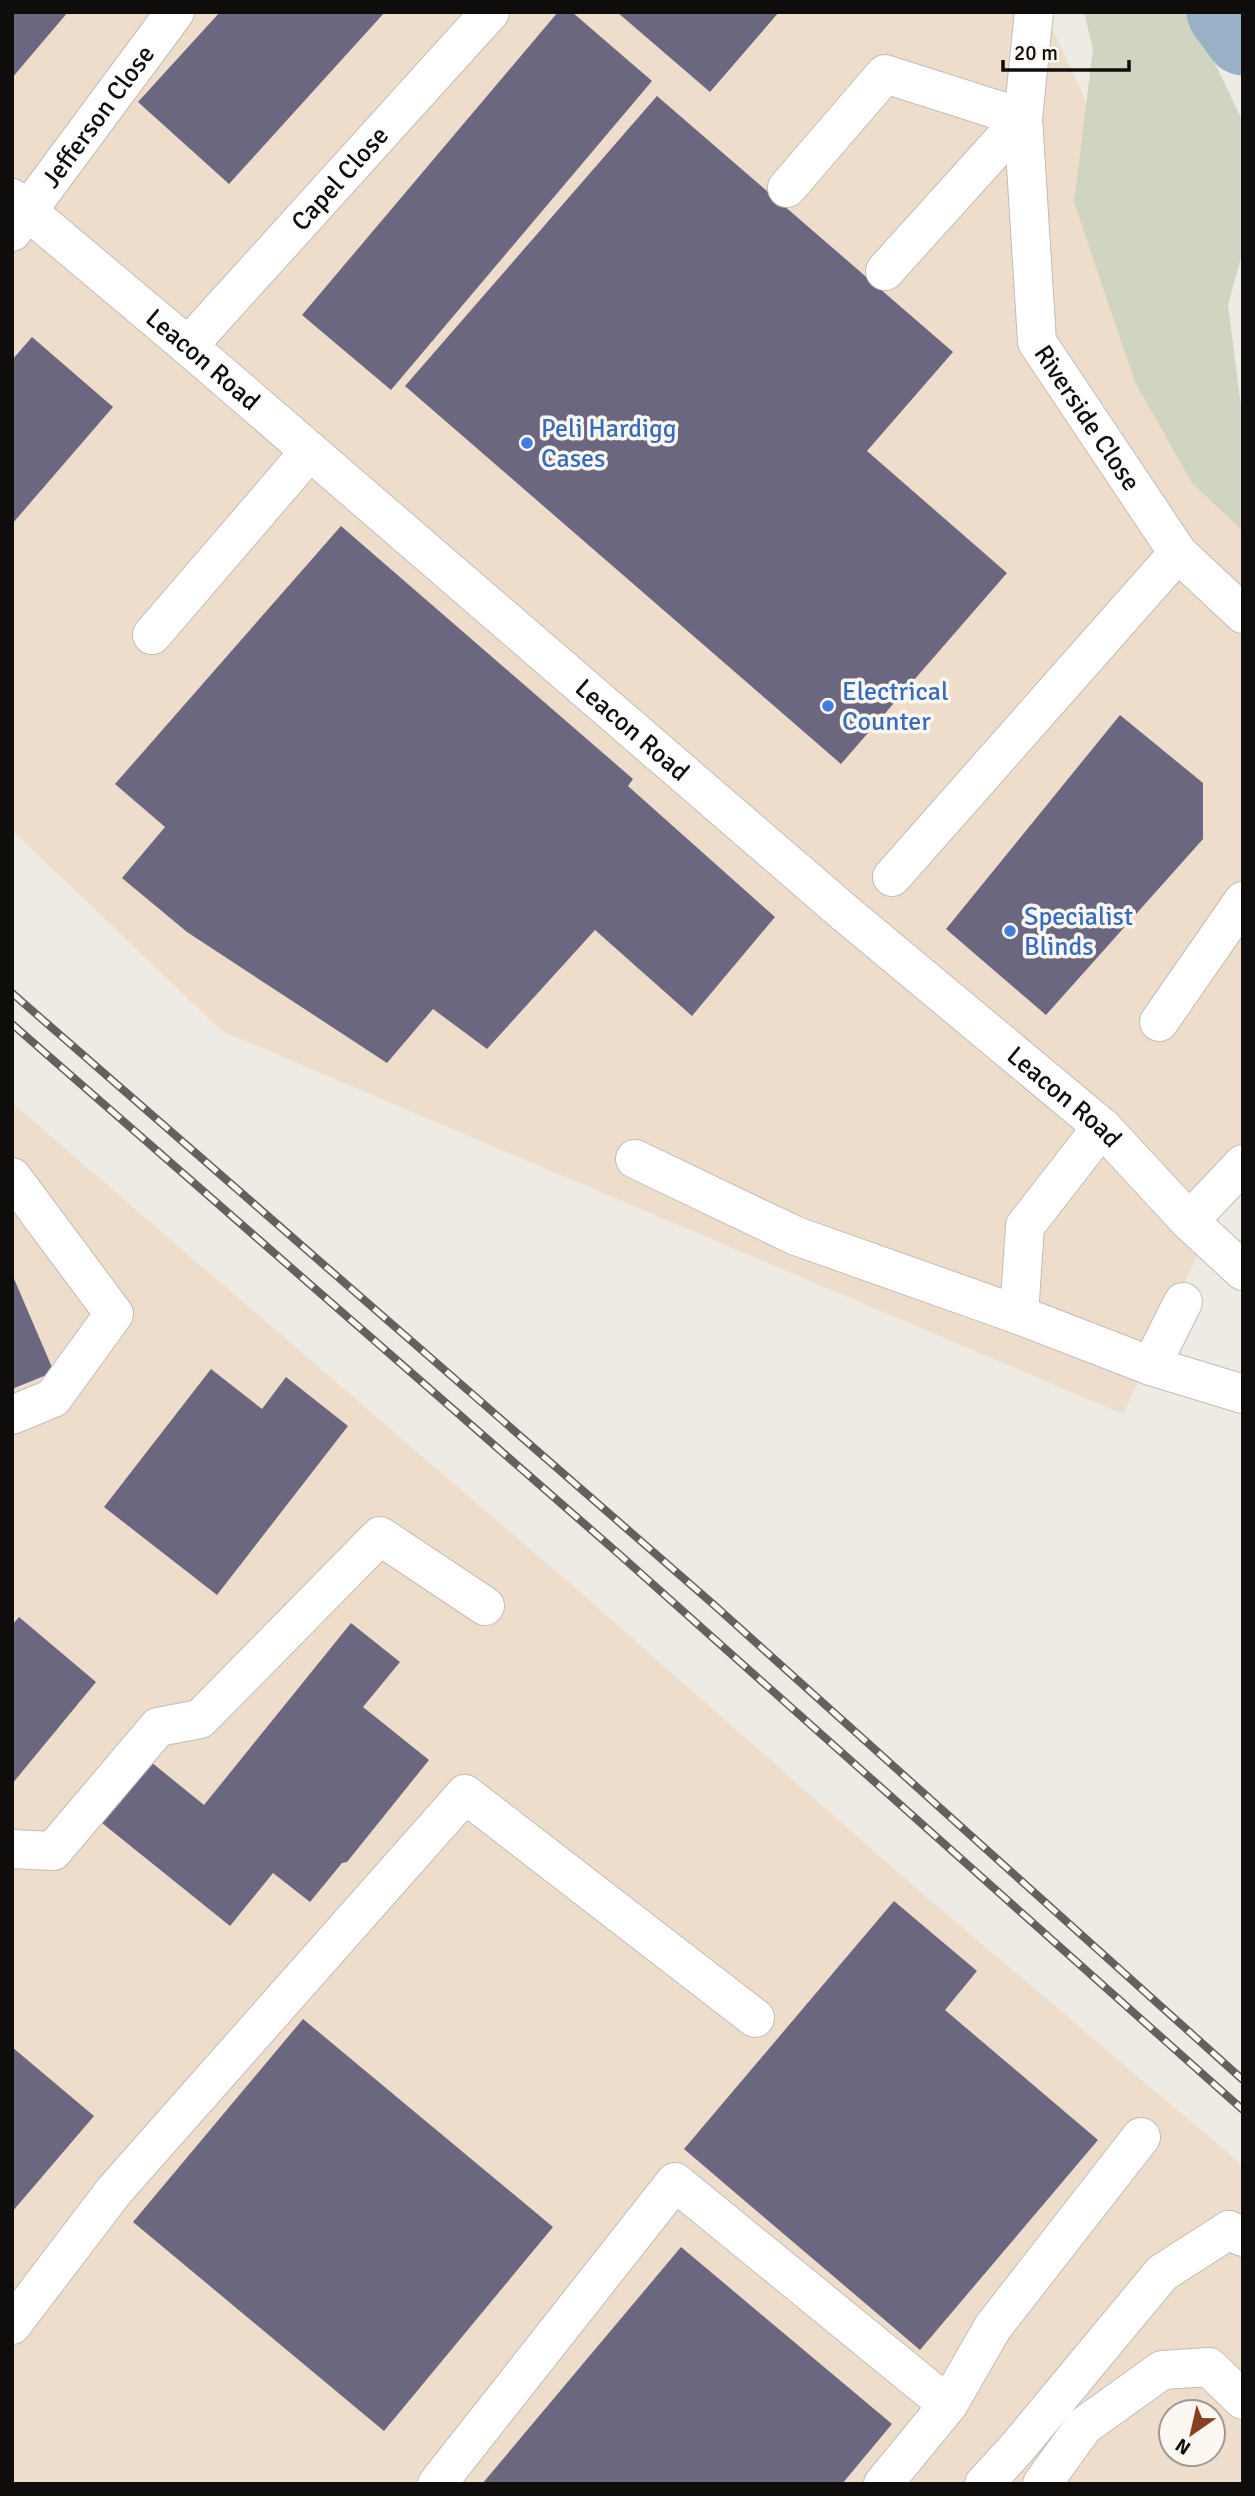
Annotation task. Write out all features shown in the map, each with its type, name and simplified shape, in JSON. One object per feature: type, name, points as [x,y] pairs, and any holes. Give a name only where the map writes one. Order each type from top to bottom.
[{"type":"street","name":"Capel Close","points":[[188,346],[490,12]]},
{"type":"street","name":"Riverside Close","points":[[1034,12],[1023,118],[1037,342],[1178,553],[1243,614]]},
{"type":"street","name":"Jefferson Close","points":[[18,214],[165,16]]},
{"type":"street","points":[[787,188],[885,74],[1023,118],[885,271]]},
{"type":"street","name":"Leacon Road","points":[[18,214],[188,346],[845,913],[1102,1127],[1189,1221],[1243,1271]]},
{"type":"street","points":[[152,635],[310,451]]},
{"type":"street","points":[[892,877],[1178,553]]},
{"type":"street","points":[[1158,1022],[1243,901]]},
{"type":"street","points":[[1019,1315],[1025,1226],[1102,1127]]},
{"type":"street","points":[[635,1159],[796,1236],[1019,1315],[1150,1366],[1243,1394]]},
{"type":"street","points":[[1189,1221],[1243,1164]]},
{"type":"street","points":[[12,1177],[114,1314],[53,1398],[12,1415]]},
{"type":"street","points":[[1150,1366],[1182,1302]]},
{"type":"street","points":[[12,1849],[53,1851],[158,1727],[200,1719],[380,1536],[485,1606]]},
{"type":"street","points":[[12,2325],[114,2191],[465,1794],[755,2018]]},
{"type":"street","points":[[883,2484],[948,2405],[993,2327],[1141,2137]]},
{"type":"street","points":[[437,2484],[675,2182],[948,2405]]},
{"type":"street","points":[[984,2484],[1162,2273],[1229,2230],[1243,2237]]},
{"type":"street","points":[[1042,2484],[1084,2426],[1162,2370],[1209,2367],[1243,2400]]},
{"type":"shaded area","points":[[12,12],[1044,12],[1243,432],[1243,1158],[1123,1414],[222,1031],[12,830]]},
{"type":"shaded area","points":[[12,1103],[589,1600],[903,1877],[1243,2166],[1243,2484],[12,2484]]},
{"type":"green space","points":[[1084,12],[1186,12],[1207,47],[1243,122],[1243,250],[1228,305],[1243,422],[1243,531],[1192,483],[1135,382],[1074,202],[1093,49]]},
{"type":"building","points":[[12,12],[68,12],[12,78]]},
{"type":"building","points":[[220,12],[385,12],[229,184],[138,102]]},
{"type":"building","points":[[558,12],[572,12],[652,81],[391,390],[302,315]]},
{"type":"building","points":[[617,12],[779,12],[710,92]]},
{"type":"building","points":[[657,96],[953,352],[867,451],[1007,573],[841,764],[405,386]]},
{"type":"building","points":[[32,337],[113,407],[12,524],[12,360]]},
{"type":"building","points":[[341,526],[633,779],[628,786],[775,917],[692,1016],[595,930],[487,1049],[433,1009],[387,1063],[187,932],[122,878],[165,827],[115,784]]},
{"type":"building","points":[[1120,715],[1203,783],[1203,839],[1046,1015],[946,929]]},
{"type":"building","points":[[12,1274],[54,1372],[12,1389]]},
{"type":"building","points":[[211,1369],[262,1409],[286,1377],[348,1426],[217,1595],[104,1507]]},
{"type":"building","points":[[19,1617],[96,1682],[12,1784],[12,1625]]},
{"type":"building","points":[[351,1623],[400,1662],[363,1707],[429,1760],[347,1862],[342,1863],[310,1902],[273,1873],[230,1926],[102,1823],[151,1762],[204,1805]]},
{"type":"building","points":[[894,1901],[977,1971],[945,2010],[1098,2140],[920,2350],[684,2149]]},
{"type":"building","points":[[303,2019],[553,2227],[384,2431],[133,2222]]},
{"type":"building","points":[[12,2047],[94,2116],[12,2212]]},
{"type":"building","points":[[681,2247],[892,2424],[842,2484],[482,2484]]},
{"type":"waterway","points":[[1224,12],[1243,38]]},
{"type":"railway","points":[[12,993],[713,1604],[1243,2080]]},
{"type":"railway","points":[[12,1024],[620,1555],[1243,2110]]},
{"type":"place","name":"Peli Hardigg Cases","points":[[527,443]]},
{"type":"place","name":"Electrical Counter","points":[[828,706]]},
{"type":"place","name":"Specialist Blinds","points":[[1010,931]]}]
